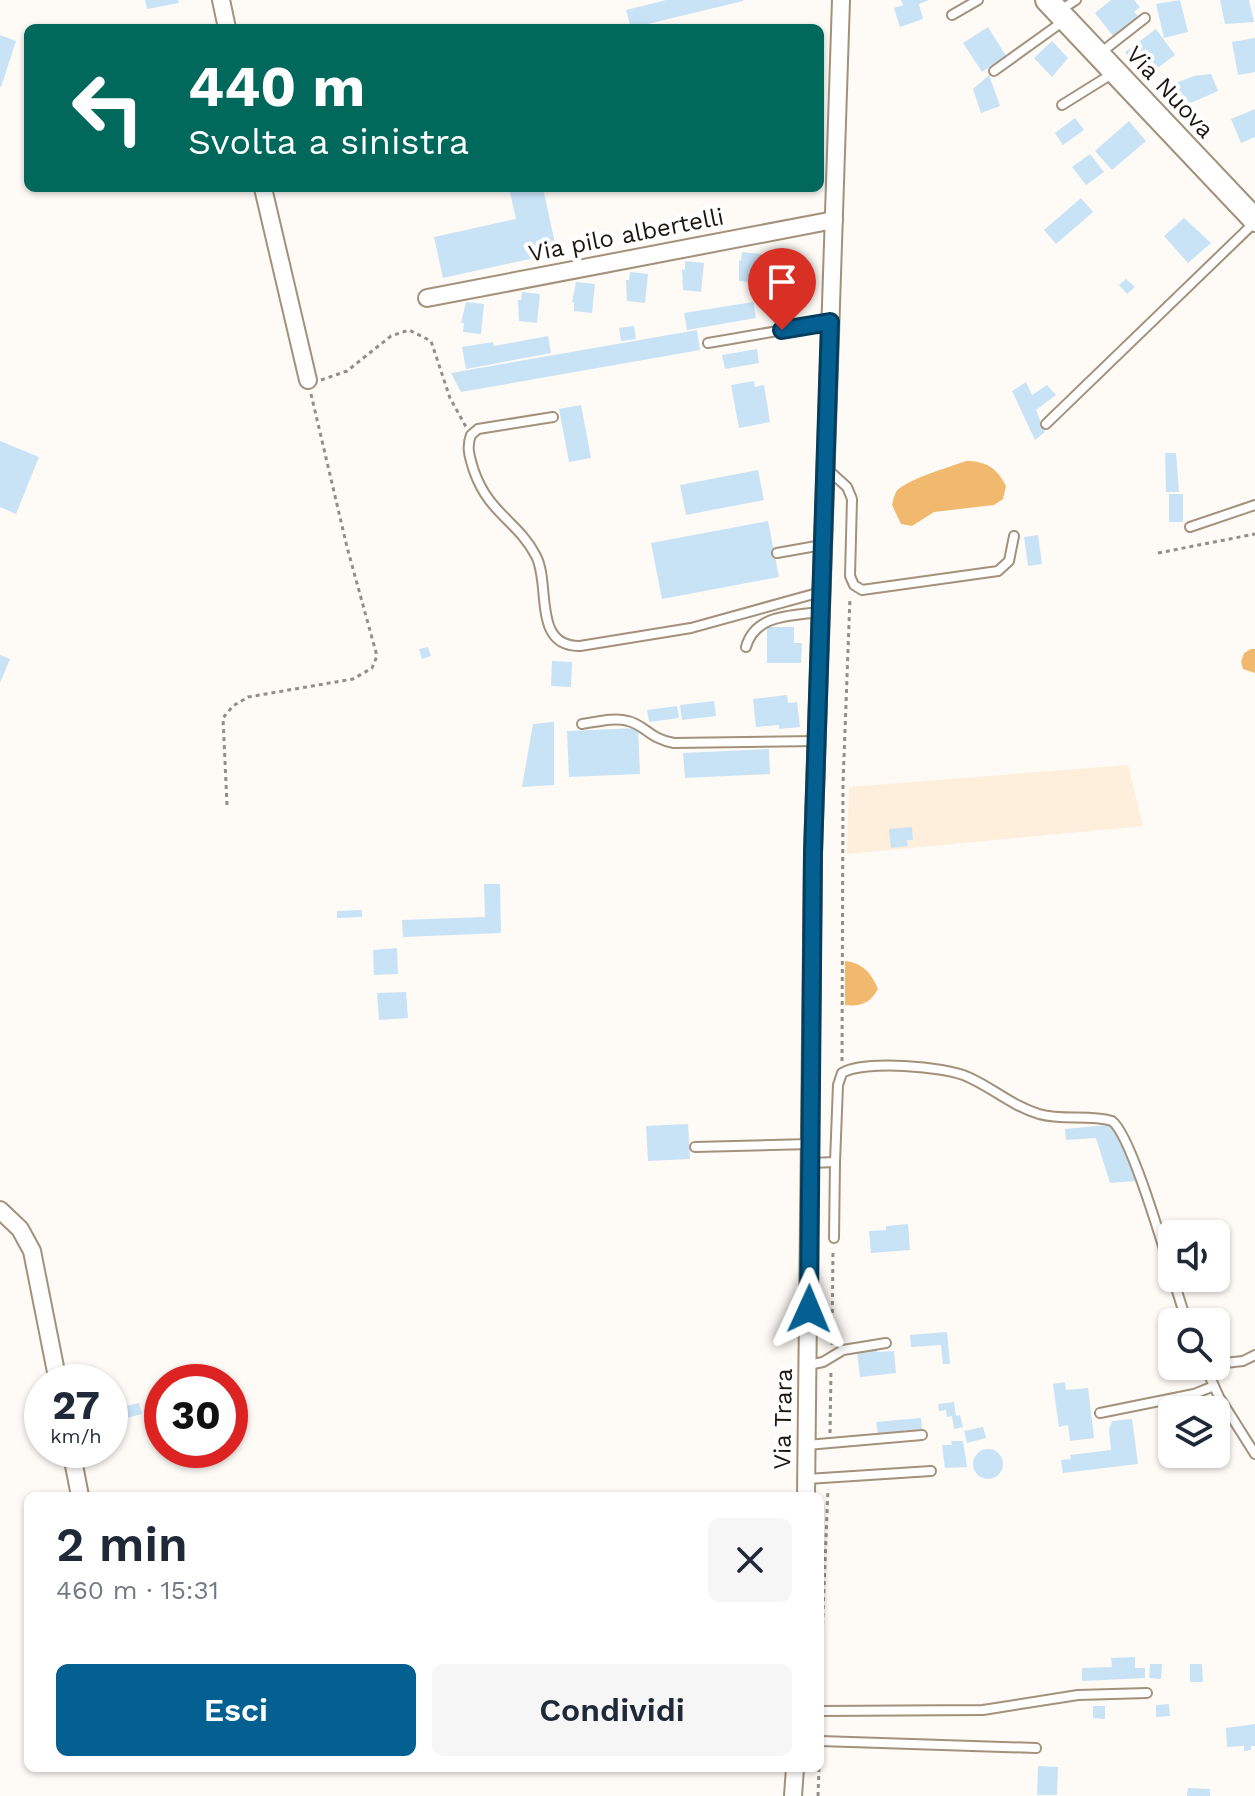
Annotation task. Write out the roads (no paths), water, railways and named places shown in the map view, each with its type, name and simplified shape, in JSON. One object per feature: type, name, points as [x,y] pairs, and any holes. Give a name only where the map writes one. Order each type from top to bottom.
[{"type":"main road","name":"Via Nuova","points":[[1062,8],[1099,54],[1255,221]]},
{"type":"street","points":[[221,0],[226,24]]},
{"type":"street","name":"Via Trara","points":[[806,1492],[820,612],[841,0]]},
{"type":"street","points":[[264,192],[308,380]]},
{"type":"street","name":"Via pilo albertelli","points":[[427,298],[834,220]]},
{"type":"street","points":[[0,1210],[20,1229],[32,1251],[54,1364]]},
{"type":"street","points":[[75,1468],[79,1492]]},
{"type":"street","points":[[793,1796],[795,1772]]},
{"type":"lane","points":[[952,15],[978,0]]},
{"type":"lane","points":[[994,71],[1062,8]]},
{"type":"lane","points":[[1099,54],[1145,18]]},
{"type":"lane","points":[[1062,105],[1115,71]]},
{"type":"lane","points":[[1046,424],[1255,221]]},
{"type":"lane","points":[[708,343],[830,322]]},
{"type":"lane","points":[[553,417],[483,427],[471,435],[470,458],[481,489],[497,511],[529,544],[538,560],[549,627],[554,637],[562,643],[580,646],[666,633],[821,592]]},
{"type":"lane","points":[[824,467],[850,492],[853,506],[850,576],[854,585],[866,591],[994,573],[1003,569],[1009,561],[1014,536]]},
{"type":"lane","points":[[1190,527],[1255,505]]},
{"type":"lane","points":[[777,553],[822,545]]},
{"type":"lane","points":[[746,647],[752,632],[766,621],[820,612]]},
{"type":"lane","points":[[582,724],[627,720],[652,737],[674,743],[817,741]]},
{"type":"lane","points":[[834,1238],[838,1085],[842,1073],[857,1068],[889,1067],[949,1070],[1033,1112],[1065,1119],[1104,1119],[1114,1123],[1124,1136],[1135,1162],[1182,1308]]},
{"type":"lane","points":[[695,1147],[811,1144]]},
{"type":"lane","points":[[811,1163],[835,1162]]},
{"type":"lane","points":[[808,1365],[823,1362],[853,1347],[886,1343]]},
{"type":"lane","points":[[1230,1360],[1243,1361],[1255,1355]]},
{"type":"lane","points":[[1212,1380],[1255,1454]]},
{"type":"lane","points":[[1100,1413],[1194,1394],[1214,1386]]},
{"type":"lane","points":[[807,1445],[922,1435]]},
{"type":"lane","points":[[806,1479],[931,1471]]},
{"type":"lane","points":[[824,1711],[983,1710],[1078,1695],[1147,1693]]},
{"type":"lane","points":[[824,1741],[1036,1748]]}]
